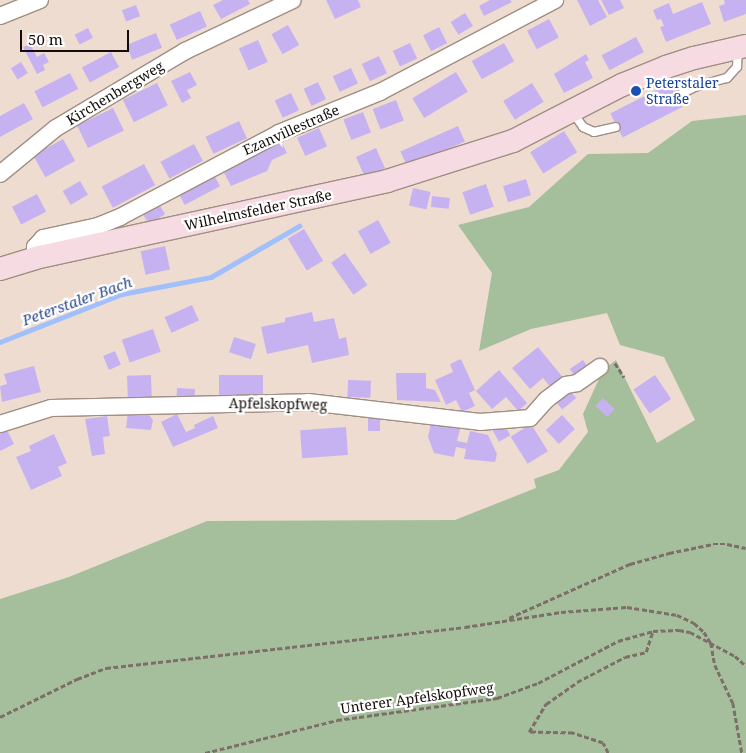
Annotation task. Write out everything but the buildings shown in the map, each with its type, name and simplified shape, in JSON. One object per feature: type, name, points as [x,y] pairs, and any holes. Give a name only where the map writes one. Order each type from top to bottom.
[{"type":"main road","points":[[572,112],[622,85],[652,72],[694,58],[742,47]]},
{"type":"main road","name":"Wilhelmsfelder Straße","points":[[0,269],[35,258],[387,181],[513,142],[572,112]]},
{"type":"street","points":[[0,16],[40,0]]},
{"type":"street","name":"Kirchenbergweg","points":[[0,174],[56,128],[186,51],[293,0]]},
{"type":"street","name":"Ezanvillestraße","points":[[35,258],[35,247],[43,238],[98,226],[120,217],[279,133],[380,92],[555,0]]},
{"type":"street","name":"Apfelskopfweg","points":[[0,424],[51,408],[308,402],[480,422],[530,418],[546,400],[566,385],[576,383],[600,367]]},
{"type":"lane","points":[[679,95],[730,76],[738,63],[742,47]]},
{"type":"lane","points":[[572,112],[583,127],[591,131],[605,131],[615,127]]},
{"type":"path","points":[[505,620],[630,564],[669,553],[713,544],[727,544],[746,548]]},
{"type":"path","points":[[0,717],[78,679],[106,668],[465,627],[594,608],[646,609],[677,615],[694,622],[704,632],[711,643],[715,665],[733,703],[742,753]]},
{"type":"path","name":"Unterer Apfelskopfweg","points":[[205,753],[337,720],[497,698],[538,682],[618,641],[653,631],[678,630],[690,632],[735,656],[746,666]]},
{"type":"path","points":[[608,753],[603,743],[572,733],[529,732],[546,704],[577,682],[625,657],[646,652],[653,631]]},
{"type":"green space","points":[[746,115],[746,753],[0,753],[0,599],[69,577],[207,521],[455,520],[536,488],[534,479],[559,470],[588,432],[583,414],[603,370],[616,360],[657,443],[695,420],[664,357],[620,345],[607,313],[531,329],[479,351],[492,273],[458,225],[529,207],[588,154],[648,153],[692,121]]},
{"type":"waterway","name":"Peterstaler Bach","points":[[0,342],[122,294],[211,277],[299,226]]},
{"type":"place","name":"Peterstaler Straße","points":[[636,91]]}]
